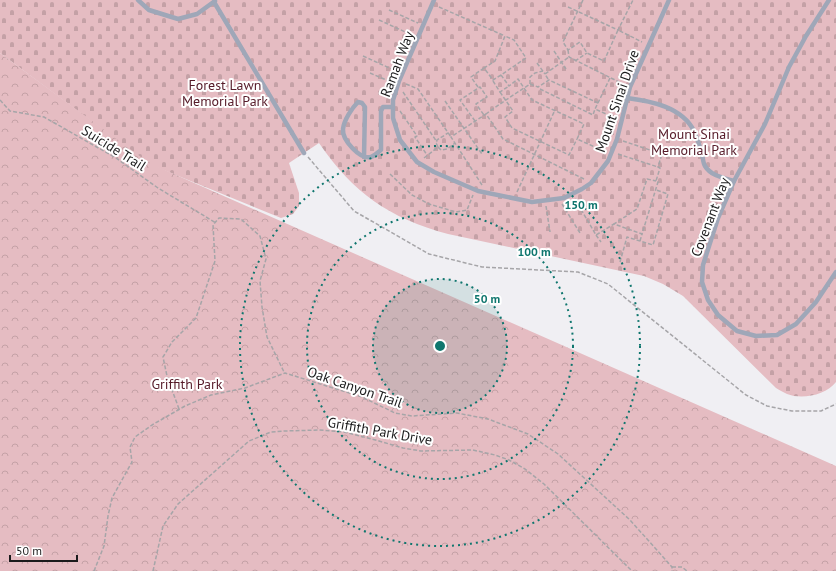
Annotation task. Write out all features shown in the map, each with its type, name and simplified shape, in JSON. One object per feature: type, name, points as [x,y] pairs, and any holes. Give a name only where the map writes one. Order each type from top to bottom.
[{"type":"lane","points":[[138,0],[149,10],[178,19],[197,14],[215,1],[298,140],[304,153]]},
{"type":"lane","name":"Mount Sinai Drive","points":[[475,190],[514,200],[532,202],[564,198],[591,183],[608,161],[617,139],[630,87],[669,0]]},
{"type":"lane","name":"Covenant Way","points":[[829,0],[806,36],[790,67],[766,124],[734,181],[718,218],[703,265],[702,282],[708,300],[718,315],[737,331],[756,336],[777,335],[796,324],[816,302],[836,272]]},
{"type":"lane","name":"Ramah Way","points":[[434,2],[399,83],[393,100],[393,118],[400,140],[417,162],[434,172],[475,190]]},
{"type":"lane","points":[[627,98],[642,100],[667,107],[680,115],[693,130],[702,153],[705,166],[719,177],[734,181]]},
{"type":"lane","points":[[364,157],[365,107],[362,103],[358,102],[351,110],[343,129],[345,139],[364,157],[371,158],[381,150],[381,111],[383,107],[393,107]]},
{"type":"path","points":[[583,0],[563,42],[568,50],[569,57],[630,87]]},
{"type":"path","points":[[568,50],[580,42],[587,53],[604,61],[633,0]]},
{"type":"path","points":[[434,2],[514,40],[526,58],[493,80]]},
{"type":"path","points":[[568,7],[648,45]]},
{"type":"path","points":[[389,10],[423,26]]},
{"type":"path","points":[[379,20],[418,38]]},
{"type":"path","points":[[505,36],[495,61],[471,77],[478,88],[480,87],[487,97],[476,104],[503,138],[591,183]]},
{"type":"path","points":[[554,51],[566,69]]},
{"type":"path","points":[[575,61],[587,53]]},
{"type":"path","points":[[363,56],[403,74]]},
{"type":"path","points":[[545,74],[569,57]]},
{"type":"path","points":[[537,63],[548,80],[598,103]]},
{"type":"path","points":[[484,68],[493,80],[500,92],[513,111],[504,117],[512,128],[569,155],[584,124],[532,100],[518,80],[500,92]]},
{"type":"path","points":[[530,84],[530,78],[535,73],[543,71]]},
{"type":"path","points":[[370,73],[418,90],[455,143],[487,194]]},
{"type":"path","points":[[501,75],[509,86]]},
{"type":"path","points":[[540,90],[593,115],[610,78]]},
{"type":"path","points":[[530,84],[538,87],[548,80]]},
{"type":"path","points":[[399,83],[437,142],[438,147],[441,150],[447,149],[455,143]]},
{"type":"path","points":[[451,137],[530,84]]},
{"type":"path","points":[[475,122],[460,100],[478,88]]},
{"type":"path","name":"Suicide Trail","points":[[0,100],[10,111],[44,117],[116,158],[158,188],[216,223]]},
{"type":"path","points":[[445,101],[482,154]]},
{"type":"path","points":[[393,107],[399,110],[417,136],[415,137],[427,155]]},
{"type":"path","points":[[595,109],[622,122]]},
{"type":"path","points":[[514,200],[555,110]]},
{"type":"path","points":[[437,142],[448,133]]},
{"type":"path","points":[[577,139],[611,153],[658,167]]},
{"type":"path","points":[[617,139],[662,154],[658,167],[660,168],[656,181],[658,182],[656,190],[640,241]]},
{"type":"path","points":[[417,162],[438,147]]},
{"type":"path","points":[[304,153],[354,211],[429,254],[482,267],[578,272],[608,284],[746,395],[768,406],[792,411],[821,411],[836,404]]},
{"type":"path","points":[[390,174],[412,195],[429,204],[456,212],[467,210],[475,190]]},
{"type":"path","points":[[596,235],[637,209],[647,179],[656,181]]},
{"type":"path","points":[[620,262],[627,237],[652,245],[668,194],[656,190]]},
{"type":"path","points":[[572,194],[601,242]]},
{"type":"path","points":[[559,199],[580,233]]},
{"type":"path","points":[[545,201],[550,232]]},
{"type":"path","points":[[179,409],[167,376],[163,357],[172,342],[196,318],[215,261],[213,225],[219,218],[242,219],[260,236],[266,258],[260,282],[262,307],[268,337],[285,372]]},
{"type":"path","points":[[614,224],[642,234]]},
{"type":"path","name":"Oak Canyon Trail","points":[[94,571],[104,546],[112,498],[132,462],[130,447],[134,437],[179,409],[211,395],[244,388],[285,372],[362,397],[395,413],[412,416],[457,413],[488,419],[528,434],[558,454],[630,520],[672,567]]},
{"type":"path","name":"Griffith Park Drive","points":[[153,571],[163,526],[178,504],[249,441],[271,432],[319,430],[351,434],[403,448],[439,451],[473,450],[509,460],[525,469],[544,484],[632,571]]},
{"type":"path","points":[[672,571],[672,567],[682,567],[687,571]]},
{"type":"green space","name":"Mount Sinai Memorial Park","points":[[0,0],[836,0],[836,382],[820,393],[806,396],[793,396],[776,388],[683,296],[663,284],[644,276],[448,234],[427,228],[408,220],[390,211],[359,190],[332,161],[319,143],[289,163],[299,193],[299,206],[293,214],[281,218],[149,164],[0,53]]},
{"type":"green space","name":"Griffith Park","points":[[0,53],[149,163],[836,466],[836,571],[0,571]]},
{"type":"park label","name":"Forest Lawn Memorial Park","points":[[225,94]]}]
